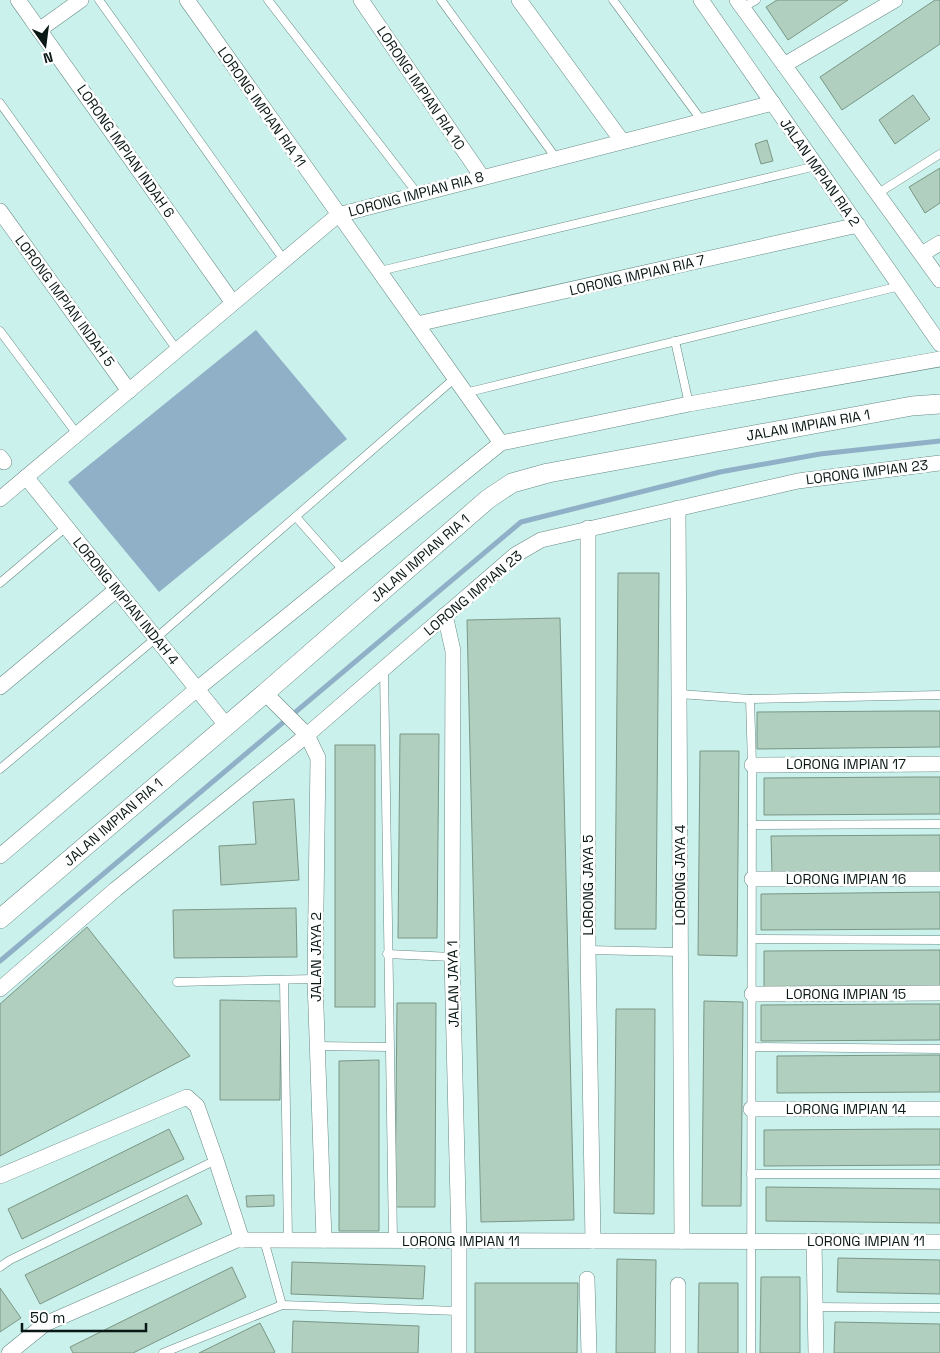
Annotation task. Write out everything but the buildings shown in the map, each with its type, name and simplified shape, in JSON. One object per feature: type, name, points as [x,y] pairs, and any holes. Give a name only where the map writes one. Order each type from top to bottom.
[{"type":"street","name":"LORONG IMPIAN INDAH 6","points":[[18,0],[233,303]]},
{"type":"street","points":[[39,30],[80,0]]},
{"type":"street","name":"LORONG IMPIAN RIA 11","points":[[187,0],[501,443]]},
{"type":"street","name":"LORONG IMPIAN RIA 10","points":[[361,0],[482,177]]},
{"type":"street","points":[[519,0],[622,141]]},
{"type":"street","name":"JALAN IMPIAN RIA 2","points":[[701,0],[940,344]]},
{"type":"street","points":[[784,66],[894,0]]},
{"type":"street","points":[[739,4],[940,280]]},
{"type":"street","name":"LORONG IMPIAN RIA 8","points":[[0,500],[338,214],[773,103]]},
{"type":"street","name":"LORONG IMPIAN INDAH 5","points":[[0,211],[129,391]]},
{"type":"street","name":"LORONG IMPIAN RIA 7","points":[[417,324],[858,225]]},
{"type":"street","points":[[922,254],[940,243]]},
{"type":"street","points":[[0,856],[197,689],[501,443],[689,404],[940,360]]},
{"type":"street","name":"JALAN IMPIAN RIA 1","points":[[0,919],[265,693],[488,499],[512,483],[548,473],[912,406],[940,404]]},
{"type":"street","name":"LORONG IMPIAN 23","points":[[0,989],[116,889],[307,735],[515,555],[541,540],[798,481],[940,463]]},
{"type":"street","name":"LORONG IMPIAN INDAH 4","points":[[26,477],[226,725]]},
{"type":"street","name":"LORONG JAYA 4","points":[[678,508],[682,1241]]},
{"type":"street","name":"LORONG JAYA 5","points":[[588,528],[588,950],[592,1241]]},
{"type":"street","points":[[0,687],[116,590]]},
{"type":"street","name":"JALAN JAYA 1","points":[[445,615],[453,651],[452,957],[459,1241],[458,1353]]},
{"type":"street","name":"JALAN JAYA 2","points":[[265,693],[307,735],[318,758],[315,979],[324,1240]]},
{"type":"street","name":"LORONG IMPIAN 17","points":[[752,765],[940,764]]},
{"type":"street","name":"LORONG IMPIAN 16","points":[[752,879],[940,879]]},
{"type":"street","name":"LORONG IMPIAN 15","points":[[752,994],[940,993]]},
{"type":"street","points":[[0,1176],[187,1097],[197,1106],[242,1240]]},
{"type":"street","name":"LORONG IMPIAN 14","points":[[752,1109],[940,1110]]},
{"type":"street","name":"LORONG IMPIAN 11","points":[[9,1353],[45,1324],[237,1240],[940,1242]]},
{"type":"street","points":[[814,1241],[816,1353]]},
{"type":"street","points":[[587,1279],[589,1353]]},
{"type":"street","points":[[678,1285],[678,1353]]},
{"type":"lane","points":[[99,0],[284,260]]},
{"type":"lane","points":[[268,0],[417,193]]},
{"type":"lane","points":[[441,0],[556,158]]},
{"type":"lane","points":[[613,0],[702,120]]},
{"type":"lane","points":[[739,4],[756,0]]},
{"type":"lane","points":[[0,103],[3,114],[177,350]]},
{"type":"lane","points":[[878,194],[940,154]]},
{"type":"lane","points":[[380,271],[816,166]]},
{"type":"lane","points":[[465,393],[900,286]]},
{"type":"lane","points":[[0,331],[77,434]]},
{"type":"lane","points":[[675,341],[689,404]]},
{"type":"lane","points":[[0,769],[156,638],[455,378]]},
{"type":"lane","points":[[296,517],[343,570]]},
{"type":"lane","points":[[0,583],[66,527]]},
{"type":"lane","points":[[384,667],[387,954],[393,1240]]},
{"type":"lane","points":[[679,694],[750,698],[940,695]]},
{"type":"lane","points":[[750,698],[752,765],[751,1353]]},
{"type":"lane","points":[[752,825],[940,824]]},
{"type":"lane","points":[[752,939],[940,940]]},
{"type":"lane","points":[[588,950],[680,952]]},
{"type":"lane","points":[[387,954],[452,957]]},
{"type":"lane","points":[[177,982],[315,979]]},
{"type":"lane","points":[[284,980],[288,1240]]},
{"type":"lane","points":[[317,1046],[389,1047]]},
{"type":"lane","points":[[752,1047],[940,1050]]},
{"type":"lane","points":[[0,1267],[10,1260],[216,1160]]},
{"type":"lane","points":[[751,1174],[940,1174]]},
{"type":"lane","points":[[264,1240],[282,1306]]},
{"type":"lane","points":[[163,1353],[282,1306],[458,1311]]},
{"type":"lane","points":[[815,1307],[940,1308]]},
{"type":"water","points":[[256,330],[347,439],[159,592],[68,482]]},
{"type":"waterway","points":[[0,961],[521,522],[720,472],[820,454],[940,441]]}]
